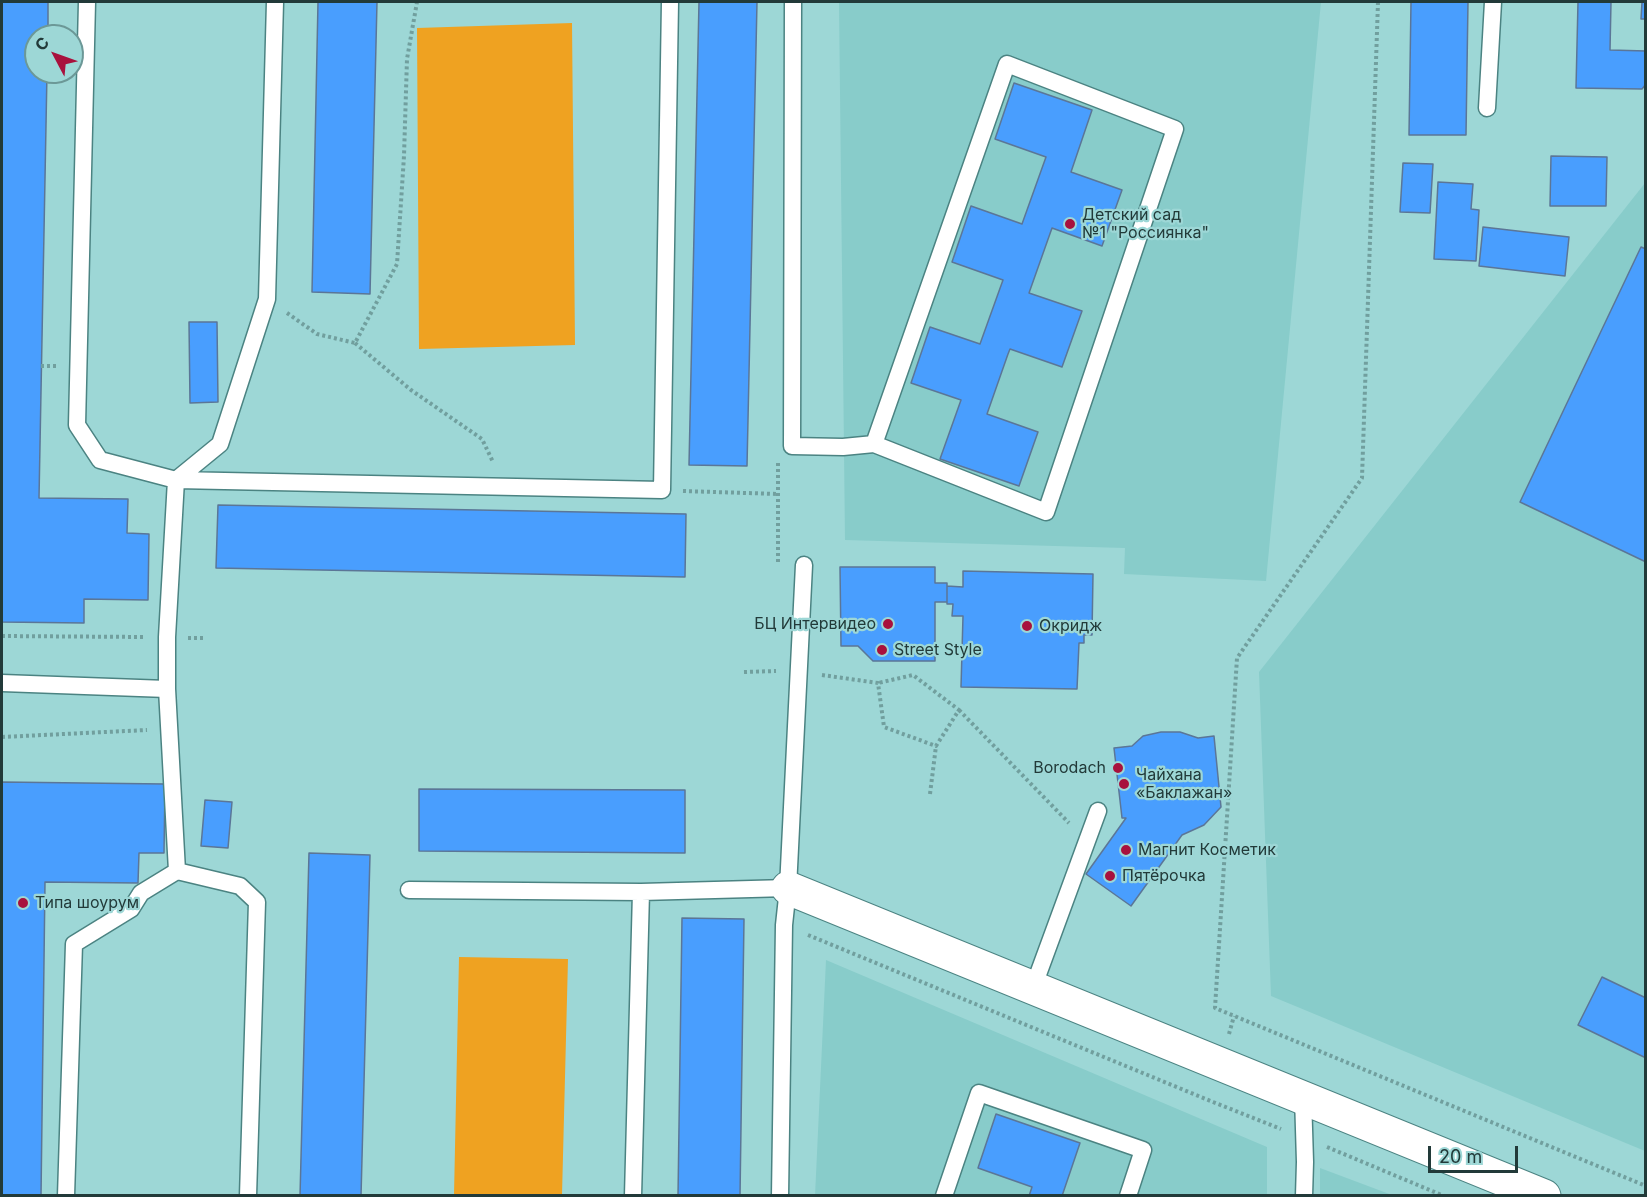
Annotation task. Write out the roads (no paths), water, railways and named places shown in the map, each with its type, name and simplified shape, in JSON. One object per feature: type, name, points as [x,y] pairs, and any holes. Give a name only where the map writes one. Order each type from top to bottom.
[{"type":"street","points":[[788,888],[1544,1196]]},
{"type":"lane","points":[[87,2],[77,425],[100,460],[176,480],[662,490],[670,2]]},
{"type":"lane","points":[[177,871],[167,689],[167,637],[176,480],[220,444],[267,299],[275,2]]},
{"type":"lane","points":[[793,2],[792,446],[843,447],[874,444],[1046,512],[1175,129],[1007,64],[874,444]]},
{"type":"lane","points":[[1487,108],[1494,2]]},
{"type":"lane","points":[[780,1196],[784,926],[788,888],[804,565]]},
{"type":"lane","points":[[2,683],[167,689]]},
{"type":"lane","points":[[1033,988],[1098,811]]},
{"type":"lane","points":[[66,1196],[74,944],[131,909],[141,893],[177,871],[240,886],[257,902],[248,1196]]},
{"type":"lane","points":[[409,891],[641,892],[788,888]]},
{"type":"lane","points":[[633,1196],[641,892]]},
{"type":"lane","points":[[944,1196],[979,1093],[1143,1150],[1128,1196]]},
{"type":"lane","points":[[1303,1096],[1304,1196]]},
{"type":"place","name":"Детский сад №1 \"Россиянка\"","points":[[1070,224]]},
{"type":"place","name":"БЦ Интервидео","points":[[888,624]]},
{"type":"place","name":"Окридж","points":[[1027,626]]},
{"type":"place","name":"Street Style","points":[[882,650]]},
{"type":"place","name":"Borodach","points":[[1118,768]]},
{"type":"place","name":"Чайхана «Баклажан»","points":[[1124,784]]},
{"type":"place","name":"Магнит Косметик","points":[[1126,850]]},
{"type":"place","name":"Пятёрочка","points":[[1110,876]]},
{"type":"place","name":"Типа шоурум","points":[[23,903]]}]
